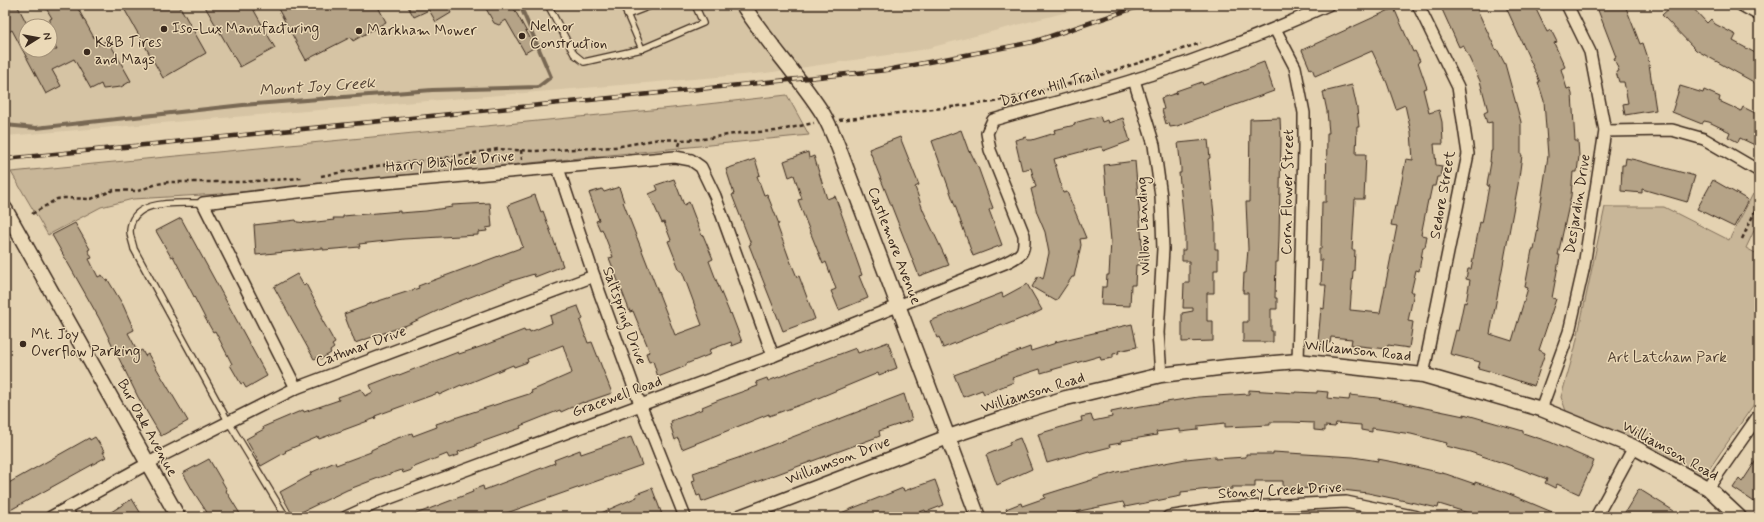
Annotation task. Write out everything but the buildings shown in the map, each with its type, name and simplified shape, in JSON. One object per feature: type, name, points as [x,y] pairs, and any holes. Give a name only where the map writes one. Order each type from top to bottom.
[{"type":"street","name":"Castlemore Avenue","points":[[743,5],[811,96],[827,121],[899,306],[978,517]]},
{"type":"street","name":"Darren Hill Trail","points":[[899,306],[1005,263],[1021,255],[1024,247],[1024,235],[990,150],[987,133],[993,120],[1134,80],[1209,55],[1275,29],[1328,5]]},
{"type":"street","name":"Sedore Street","points":[[1418,5],[1458,86],[1468,154],[1423,375]]},
{"type":"street","name":"Desjardin Drive","points":[[1541,409],[1569,332],[1584,266],[1605,131],[1590,52],[1567,5]]},
{"type":"street","points":[[1742,5],[1759,15]]},
{"type":"street","name":"Corn Flower Street","points":[[1275,29],[1295,67],[1304,113],[1298,361]]},
{"type":"street","name":"Willow Landing","points":[[1134,80],[1154,145],[1161,196],[1163,249],[1158,333],[1161,375]]},
{"type":"street","points":[[1605,131],[1672,130],[1704,139],[1759,171]]},
{"type":"street","name":"Harry Blaylock Drive","points":[[203,203],[341,187],[675,156],[691,160],[701,167],[715,196],[772,356]]},
{"type":"street","name":"Saltspring Drive","points":[[558,168],[594,276],[640,404],[685,517]]},
{"type":"street","points":[[203,203],[296,388]]},
{"type":"street","name":"Bur Oak Avenue","points":[[5,208],[178,517]]},
{"type":"street","name":"Cathmar Drive","points":[[51,517],[71,512],[147,464],[228,421],[296,388],[594,276]]},
{"type":"street","name":"Gracewell Road","points":[[346,517],[379,502],[772,356],[899,306]]},
{"type":"street","name":"Williamson Road","points":[[948,437],[1066,398],[1161,375],[1227,367],[1298,361],[1423,375],[1541,409],[1634,447],[1708,488],[1739,517]]},
{"type":"street","points":[[1708,488],[1759,415]]},
{"type":"street","name":"Williamson Drive","points":[[740,517],[948,437]]},
{"type":"street","points":[[1596,517],[1634,447]]},
{"type":"street","name":"Stoney Creek Drive","points":[[1168,517],[1224,508],[1346,502],[1417,517]]},
{"type":"lane","points":[[548,5],[574,54],[584,62],[642,49],[703,23],[695,5]]},
{"type":"lane","points":[[623,5],[642,49]]},
{"type":"lane","points":[[627,15],[653,5]]},
{"type":"lane","points":[[203,203],[151,205],[141,210],[132,220],[130,231],[134,249],[228,421],[286,517]]},
{"type":"path","points":[[315,177],[389,164],[433,160],[498,150],[534,151],[614,147],[659,139],[703,139],[740,133],[776,131],[807,123],[994,102],[1085,80],[1153,60],[1205,42]]},
{"type":"path","points":[[675,156],[681,140]]},
{"type":"path","points":[[32,214],[57,199],[91,199],[114,190],[138,191],[169,182],[252,181],[309,178]]},
{"type":"path","points":[[1742,239],[1759,203]]},
{"type":"shaded area","points":[[5,5],[1094,5],[921,50],[766,73],[6,136]]},
{"type":"green space","points":[[787,95],[809,135],[220,194],[133,199],[101,207],[48,235],[11,172],[672,108]]},
{"type":"green space","name":"Art Latcham Park","points":[[1753,194],[1759,197],[1759,220],[1746,248],[1759,255],[1759,397],[1707,472],[1691,477],[1614,434],[1566,411],[1561,397],[1575,348],[1605,207],[1664,207],[1729,240]]},
{"type":"waterway","name":"Mount Joy Creek","points":[[5,125],[36,128],[243,105],[432,90],[538,87],[551,77],[520,5]]},
{"type":"railway","points":[[5,159],[887,70],[1033,42],[1143,5]]},
{"type":"place","name":"Iso-Lux Manufacturing","points":[[164,29]]},
{"type":"place","name":"Markham Mower","points":[[359,31]]},
{"type":"place","name":"Nelnor Construction","points":[[522,36]]},
{"type":"place","name":"K&B Tires and Mags","points":[[87,52]]},
{"type":"place","name":"Mt. Joy Overflow Parking","points":[[23,344]]}]
